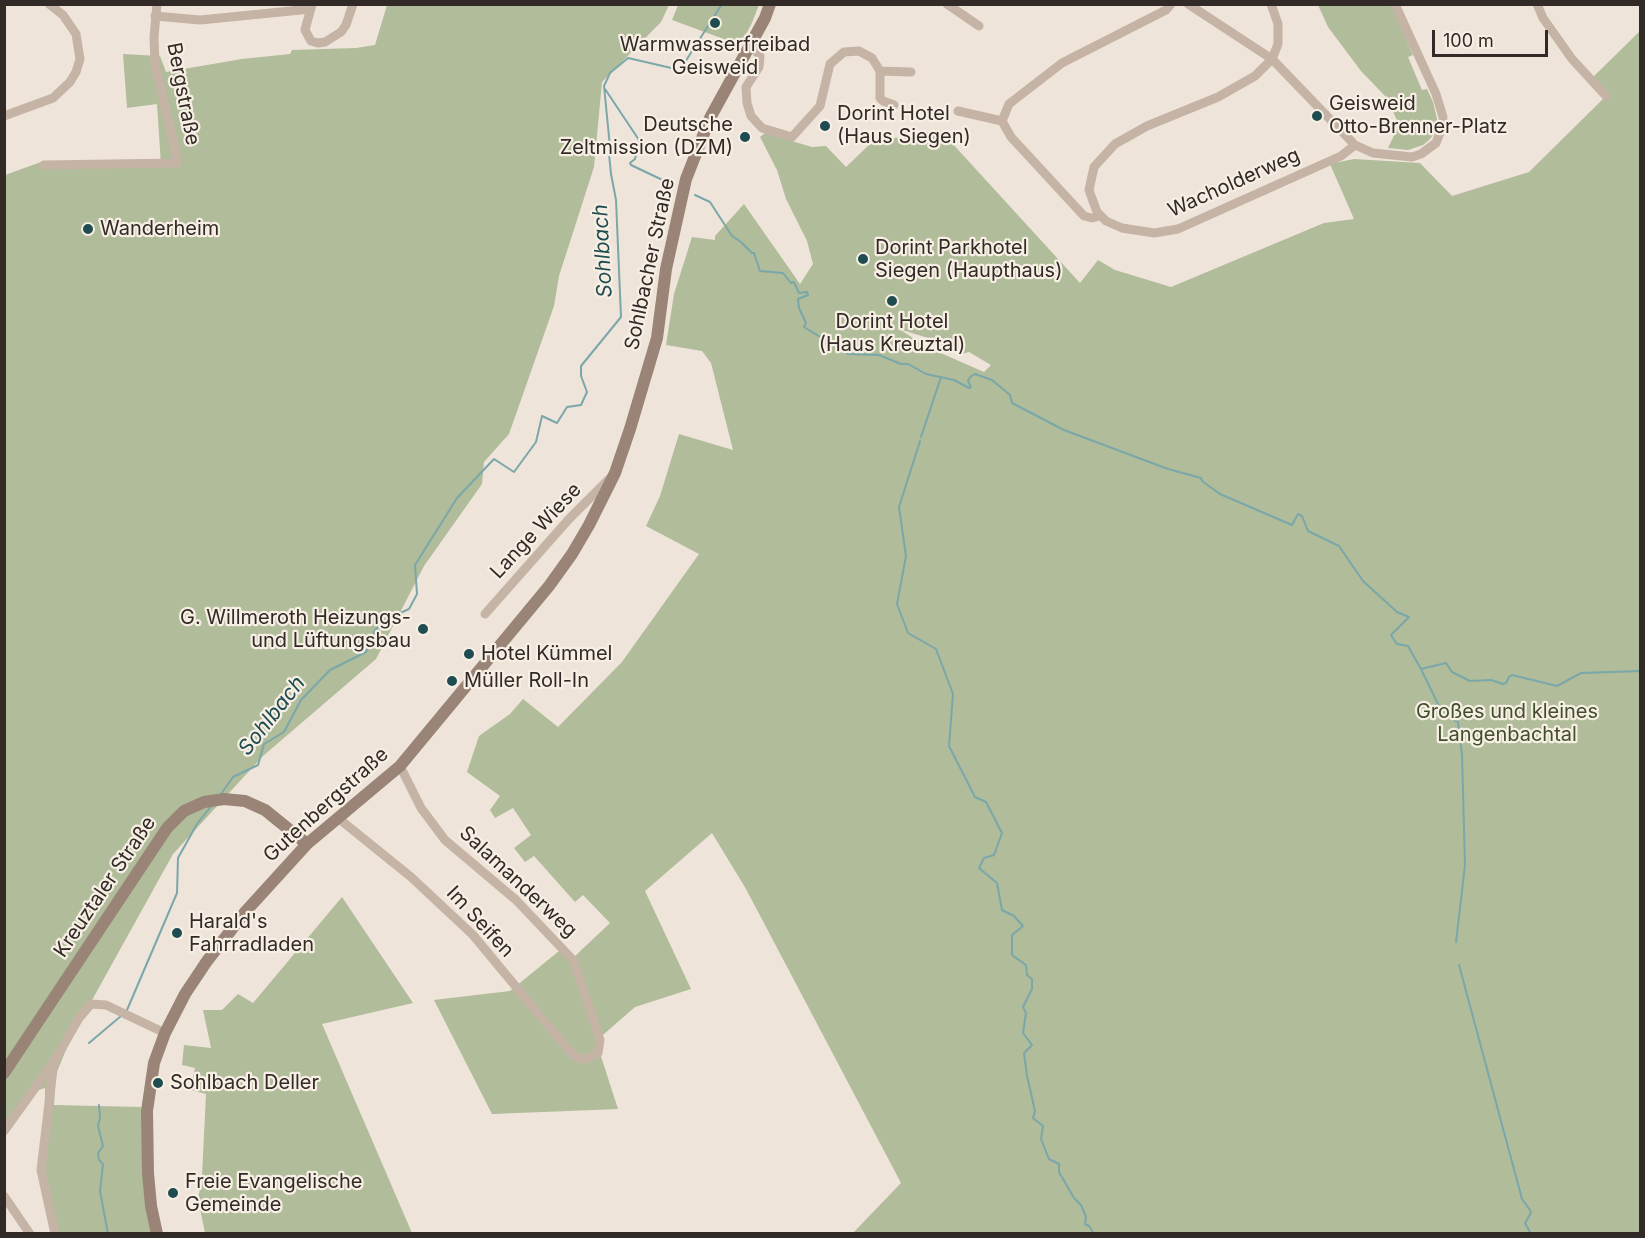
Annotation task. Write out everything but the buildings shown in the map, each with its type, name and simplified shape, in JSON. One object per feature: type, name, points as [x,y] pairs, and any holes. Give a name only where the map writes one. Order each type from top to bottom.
[{"type":"street","points":[[4,116],[54,98],[70,82],[76,72],[80,59],[76,34],[63,15],[49,4]]},
{"type":"street","name":"Bergstraße","points":[[44,165],[178,163],[155,64],[154,37],[157,4]]},
{"type":"street","points":[[155,16],[200,20],[311,7],[305,30],[311,40],[318,43],[333,38],[346,25],[353,4]]},
{"type":"street","name":"Sohlbacher Straße","points":[[615,473],[657,338],[666,269],[686,179],[710,118],[765,18],[770,4]]},
{"type":"street","points":[[947,4],[979,26]]},
{"type":"street","points":[[958,111],[1002,120],[1009,104],[1062,63],[1166,10],[1171,4]]},
{"type":"street","points":[[1188,4],[1272,59],[1355,145],[1373,153],[1412,157],[1430,149],[1436,143],[1443,117],[1436,94],[1395,4]]},
{"type":"street","points":[[1100,216],[1089,190],[1094,167],[1115,144],[1147,126],[1218,97],[1255,76],[1272,59],[1278,44],[1278,24],[1271,4]]},
{"type":"street","points":[[1537,4],[1543,18],[1572,59],[1606,96]]},
{"type":"street","points":[[749,46],[760,56],[759,67],[746,87],[751,116],[762,128],[792,137],[820,106],[824,95],[826,72],[837,56],[844,52],[859,51],[872,58],[880,71],[880,98],[894,105]]},
{"type":"street","points":[[880,71],[911,72]]},
{"type":"street","name":"Wacholderweg","points":[[1002,120],[1011,137],[1084,216],[1092,218],[1100,216],[1116,226],[1154,232],[1178,230],[1341,156],[1355,145]]},
{"type":"street","name":"Lange Wiese","points":[[485,614],[569,519],[615,473]]},
{"type":"street","name":"Gutenbergstraße","points":[[157,1233],[151,1206],[148,1173],[147,1111],[153,1063],[185,994],[207,961],[261,893],[308,844],[400,766],[502,645],[572,554],[590,525],[615,473]]},
{"type":"street","name":"Salamanderweg","points":[[400,766],[421,808],[445,840],[516,900],[573,960],[600,1040],[598,1053],[586,1059]]},
{"type":"street","name":"Kreuztaler Straße","points":[[4,1073],[167,828],[184,811],[204,802],[245,801],[265,810],[308,844]]},
{"type":"street","name":"Im Seifen","points":[[338,818],[411,877],[473,935],[561,1043],[571,1053],[586,1059]]},
{"type":"street","points":[[4,1131],[55,1060],[79,1018],[91,1004],[106,1005],[165,1033]]},
{"type":"street","points":[[55,1060],[41,1170],[55,1233]]},
{"type":"street","points":[[4,1196],[30,1233]]},
{"type":"green space","name":"Warmwasserfreibad Geisweid","points":[[678,4],[759,5],[740,45],[672,20]]},
{"type":"green space","points":[[387,5],[669,5],[661,22],[602,82],[594,167],[559,276],[554,306],[509,434],[484,462],[482,484],[424,566],[376,659],[263,756],[173,854],[71,1038],[56,1074],[54,1105],[141,1107],[161,1233],[56,1233],[44,1170],[45,1088],[36,1091],[5,1134],[5,175],[41,162],[161,165],[157,104],[127,108],[123,54],[160,56],[166,72],[242,59],[290,54],[292,50],[356,48],[375,45]]},
{"type":"green space","points":[[1318,5],[1392,5],[1413,55],[1408,57],[1422,90],[1427,89],[1437,119],[1434,134],[1423,145],[1408,150],[1388,148],[1399,125],[1387,98],[1361,71],[1328,27]]},
{"type":"green space","name":"Großes und kleines Langenbachtal","points":[[1640,31],[1640,1233],[853,1233],[901,1183],[746,889],[712,833],[645,891],[691,989],[635,1007],[596,1041],[618,1109],[492,1114],[434,1000],[510,991],[559,951],[574,957],[610,923],[583,895],[575,902],[534,856],[525,862],[514,848],[531,835],[513,808],[495,818],[490,810],[500,796],[467,772],[479,736],[510,714],[523,699],[558,727],[622,662],[699,554],[646,526],[660,496],[679,434],[733,450],[711,363],[702,351],[666,345],[674,294],[692,237],[715,240],[715,236],[744,204],[800,284],[813,264],[807,241],[786,199],[777,170],[760,137],[765,133],[812,147],[826,146],[846,167],[872,142],[940,130],[1080,283],[1098,260],[1115,270],[1171,287],[1324,223],[1354,219],[1330,164],[1354,159],[1420,163],[1452,196],[1529,172],[1604,98],[1588,82]],"holes":[[[899,329],[928,338],[950,352],[962,354],[969,352],[991,365],[984,372],[927,347]]]},
{"type":"green space","points":[[342,897],[413,1003],[322,1024],[412,1233],[205,1233],[198,1199],[202,1176],[206,1094],[191,1090],[195,1068],[182,1065],[184,1045],[211,1048],[203,1010],[222,1010],[238,994],[253,1003]]},
{"type":"waterway","name":"Sohlbach","points":[[221,794],[233,777],[258,765],[264,744],[284,732],[301,700],[330,670],[366,652],[375,630],[387,619],[409,609],[417,594],[415,565],[457,498],[494,459],[514,472],[536,442],[542,416],[557,423],[567,407],[581,405],[587,392],[581,376],[581,366],[621,317],[616,200],[611,174],[604,86],[610,73],[628,58],[680,70],[722,4]]},
{"type":"waterway","points":[[605,89],[639,140],[635,159],[630,163],[631,165],[671,184]]},
{"type":"waterway","points":[[695,195],[710,202],[732,236],[754,253],[760,271],[783,273],[791,283],[794,282],[799,293],[807,292],[808,295],[798,299],[799,308],[806,323],[804,327],[848,354],[879,355],[901,364],[908,364],[926,374],[954,380],[969,388],[971,387],[968,381],[975,374],[992,380],[1010,395],[1012,403],[1064,430],[1168,469],[1201,478],[1220,494],[1292,525],[1298,514],[1302,516],[1308,531],[1339,546],[1363,581],[1397,612],[1409,617],[1391,635],[1397,644],[1408,646],[1421,669],[1446,663],[1452,672],[1470,681],[1491,680],[1503,684],[1512,675],[1557,686],[1581,673],[1640,671]]},
{"type":"waterway","points":[[921,437],[941,377]]},
{"type":"waterway","points":[[920,441],[899,507],[906,556],[897,604],[908,633],[936,649],[953,694],[949,746],[975,797],[986,802],[1002,833],[994,855],[984,858],[979,868],[997,883],[1002,910],[1014,916],[1023,926],[1012,935],[1012,955],[1026,965],[1027,975],[1032,979],[1032,989],[1023,1007],[1026,1013],[1023,1033],[1032,1045],[1024,1053],[1035,1111],[1033,1118],[1043,1126],[1041,1139],[1049,1159],[1059,1164],[1059,1172],[1074,1198],[1081,1205],[1086,1217],[1085,1224],[1094,1234]]},
{"type":"waterway","points":[[1421,669],[1439,706],[1458,722],[1462,755],[1465,865],[1456,942]]},
{"type":"waterway","name":"Sohlbach","points":[[127,1010],[177,893],[178,858],[197,824],[212,805]]},
{"type":"waterway","points":[[1459,965],[1522,1199],[1531,1213],[1525,1223],[1531,1234]]},
{"type":"waterway","name":"Sohlbach","points":[[89,1043],[121,1016]]},
{"type":"waterway","name":"Sohlbach","points":[[99,1105],[98,1126],[103,1146],[98,1153],[99,1160],[103,1164],[100,1191],[108,1234]]},
{"type":"place","name":"Warmwasserfreibad Geisweid","points":[[715,23]]},
{"type":"place","name":"Geisweid Otto-Brenner-Platz","points":[[1317,116]]},
{"type":"place","name":"Dorint Hotel (Haus Siegen)","points":[[825,126]]},
{"type":"place","name":"Deutsche Zeltmission (DZM)","points":[[745,137]]},
{"type":"place","name":"Wanderheim","points":[[88,229]]},
{"type":"place","name":"Dorint Parkhotel Siegen (Haupthaus)","points":[[863,259]]},
{"type":"place","name":"Dorint Hotel (Haus Kreuztal)","points":[[892,301]]},
{"type":"place","name":"G. Willmeroth Heizungs- und Lüftungsbau","points":[[423,629]]},
{"type":"place","name":"Hotel Kümmel","points":[[469,654]]},
{"type":"place","name":"Müller Roll-In","points":[[452,681]]},
{"type":"place","name":"Harald's Fahrradladen","points":[[177,933]]},
{"type":"place","name":"Sohlbach Deller","points":[[158,1083]]},
{"type":"place","name":"Freie Evangelische Gemeinde","points":[[173,1193]]}]
